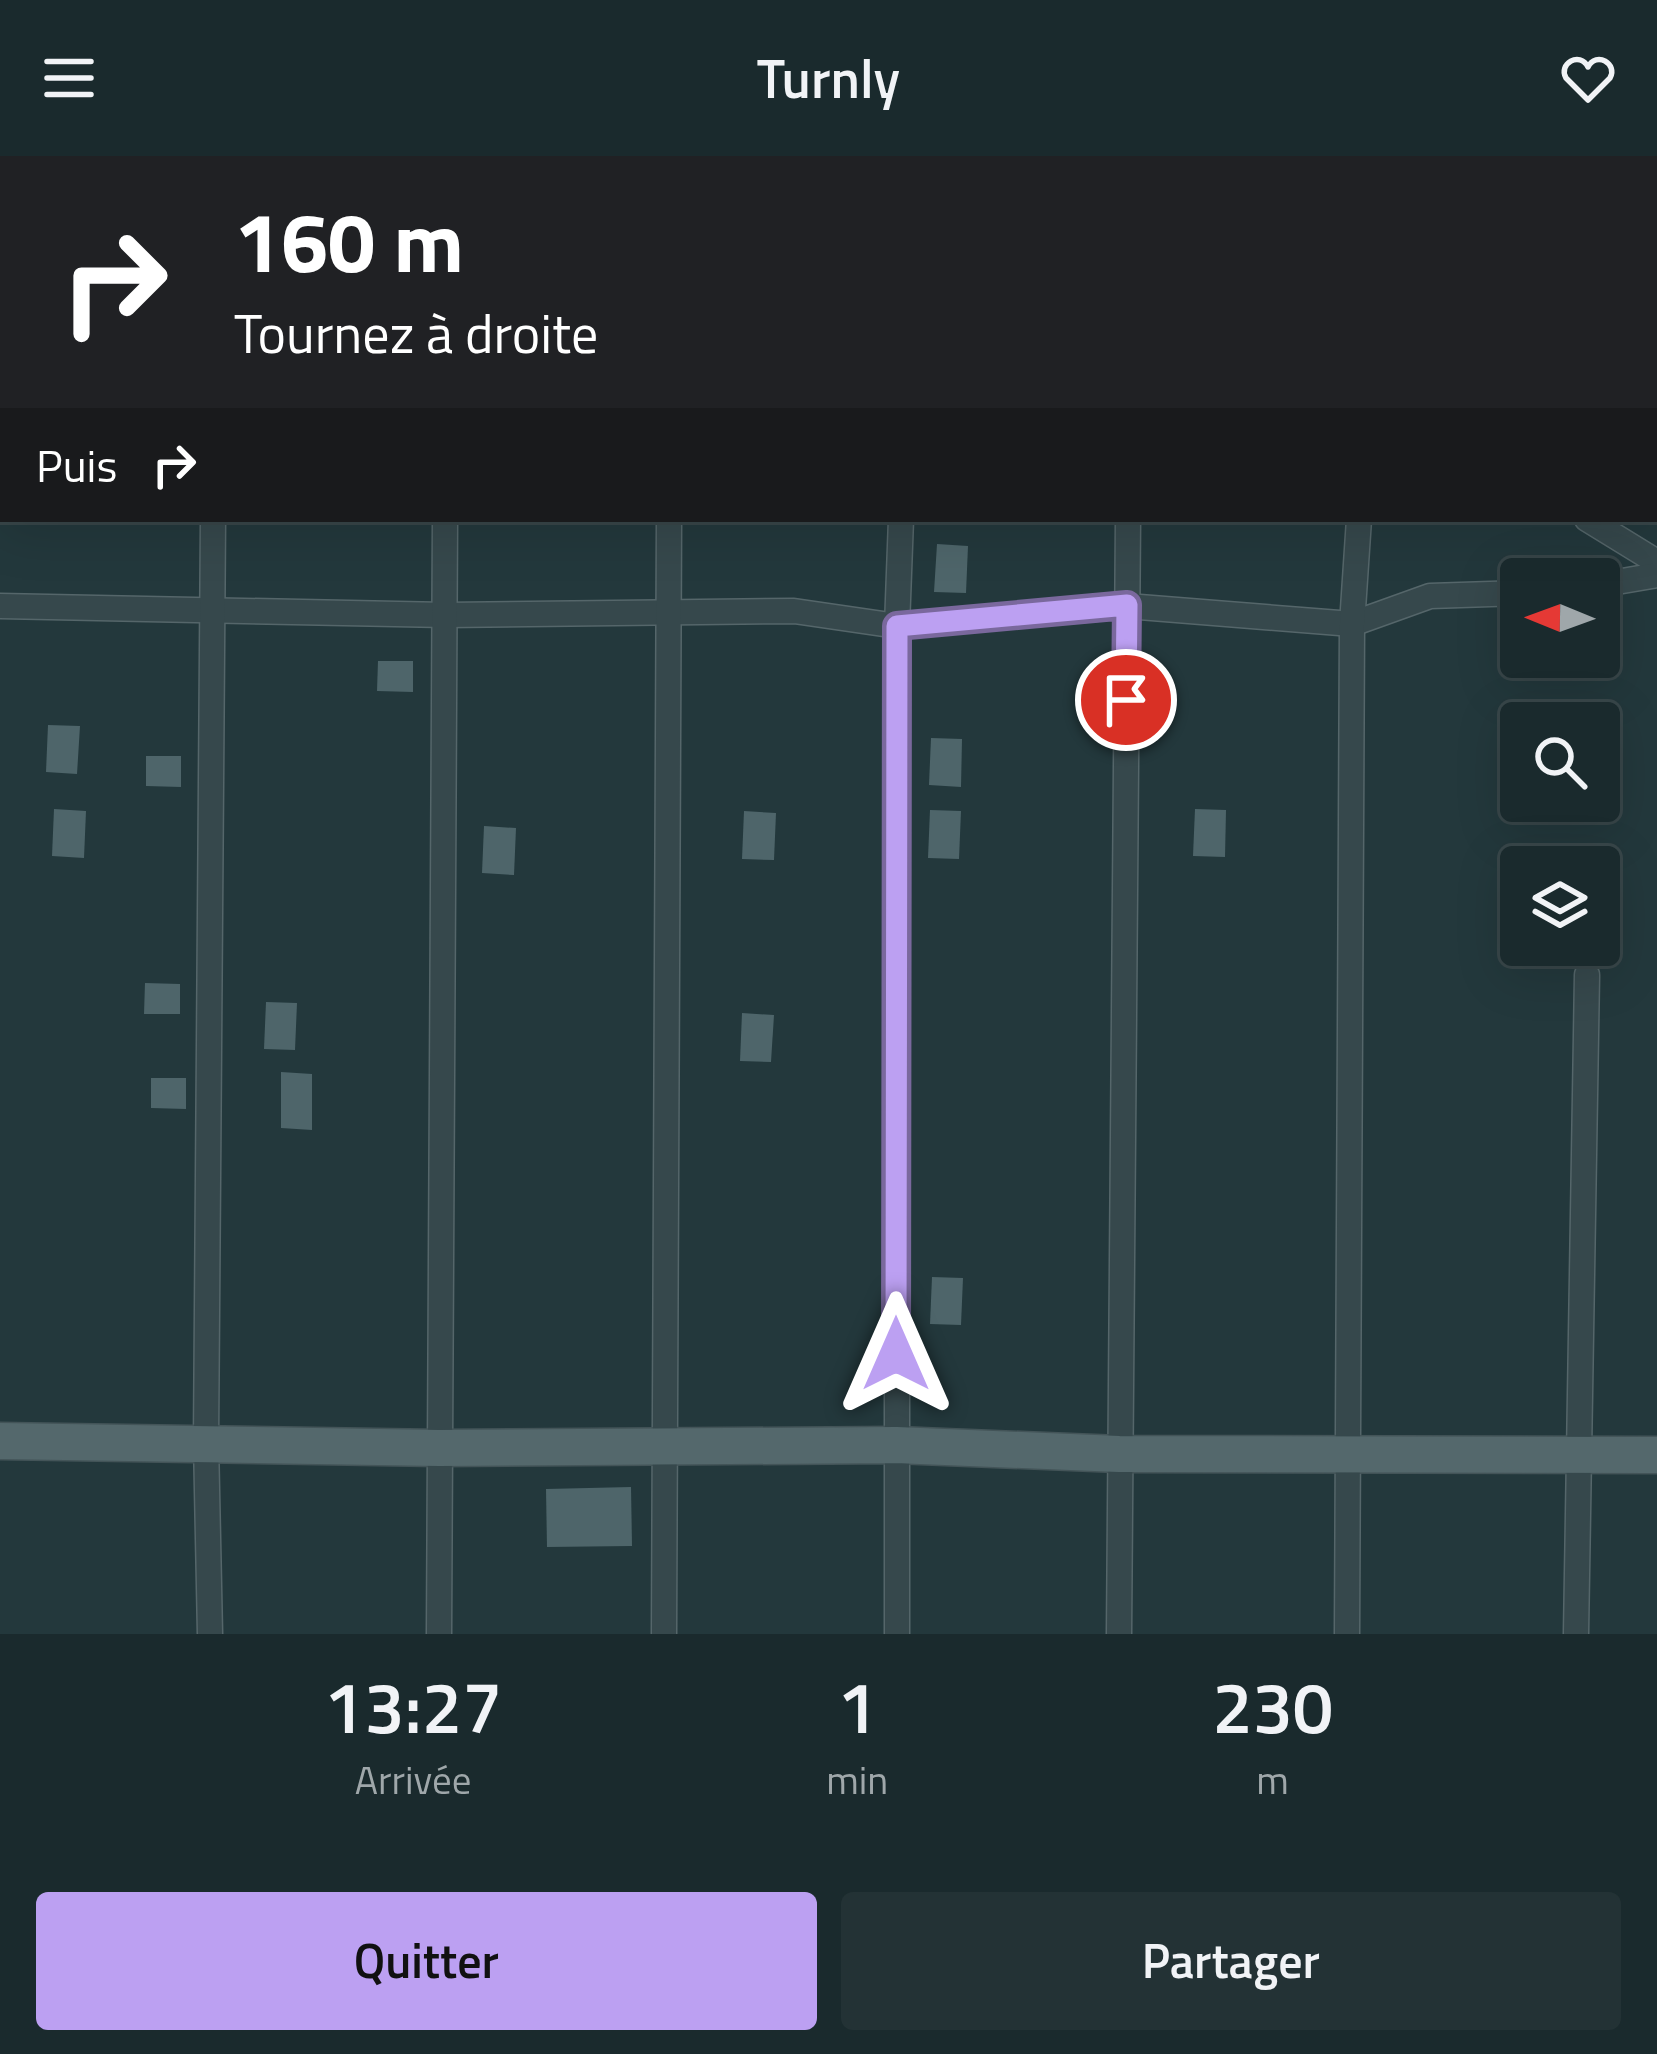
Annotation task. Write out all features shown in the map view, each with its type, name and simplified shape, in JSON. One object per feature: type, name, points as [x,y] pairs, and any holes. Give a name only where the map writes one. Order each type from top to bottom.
[{"type":"main road","points":[[0,1441],[1657,1455]]},
{"type":"street","points":[[210,1634],[206,1442],[213,522]]},
{"type":"street","points":[[439,1634],[445,522]]},
{"type":"street","points":[[664,1634],[669,522]]},
{"type":"street","points":[[897,1634],[897,626],[902,522]]},
{"type":"street","points":[[1119,1634],[1128,522]]},
{"type":"street","points":[[1347,1634],[1352,624],[1359,522]]},
{"type":"street","points":[[1592,522],[1657,562]]},
{"type":"street","points":[[1620,581],[1657,575]]},
{"type":"street","points":[[0,606],[446,615],[794,611],[897,626],[1127,605],[1352,624],[1430,596],[1500,593]]},
{"type":"street","points":[[1576,1634],[1587,975]]},
{"type":"building","points":[[937,544],[968,546],[966,593],[934,592]]},
{"type":"building","points":[[378,661],[413,661],[413,692],[377,691]]},
{"type":"building","points":[[48,725],[80,726],[77,774],[46,772]]},
{"type":"building","points":[[931,738],[962,739],[961,787],[929,785]]},
{"type":"building","points":[[146,756],[181,756],[181,787],[146,786]]},
{"type":"building","points":[[54,809],[86,811],[84,858],[52,856]]},
{"type":"building","points":[[1195,809],[1226,810],[1225,857],[1193,856]]},
{"type":"building","points":[[930,810],[961,811],[959,859],[928,858]]},
{"type":"building","points":[[744,811],[776,813],[774,860],[742,859]]},
{"type":"building","points":[[484,826],[516,828],[514,875],[482,873]]},
{"type":"building","points":[[145,983],[180,984],[180,1014],[144,1014]]},
{"type":"building","points":[[266,1002],[297,1003],[295,1050],[264,1049]]},
{"type":"building","points":[[742,1013],[774,1015],[771,1062],[740,1061]]},
{"type":"building","points":[[281,1072],[312,1074],[312,1130],[281,1128]]},
{"type":"building","points":[[151,1078],[186,1078],[186,1109],[151,1108]]},
{"type":"building","points":[[932,1277],[963,1278],[961,1325],[930,1324]]},
{"type":"building","points":[[631,1487],[632,1546],[547,1547],[546,1489]]},
{"type":"route","points":[[896,1354],[897,626],[1127,605],[1126,700]]}]
